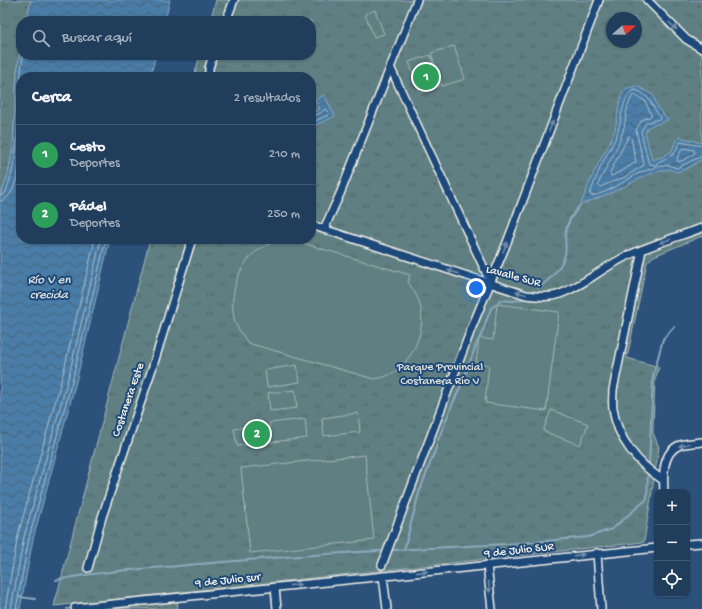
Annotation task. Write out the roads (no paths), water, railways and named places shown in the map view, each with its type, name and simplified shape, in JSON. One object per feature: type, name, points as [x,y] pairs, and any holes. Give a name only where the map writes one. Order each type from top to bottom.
[{"type":"street","points":[[228,16],[234,0]]},
{"type":"street","points":[[324,229],[340,194],[391,69],[417,0]]},
{"type":"street","points":[[382,564],[599,0]]},
{"type":"street","points":[[647,0],[686,39],[702,49]]},
{"type":"street","points":[[209,72],[211,60]]},
{"type":"street","points":[[391,69],[491,284]]},
{"type":"street","name":"Lavalle SUR","points":[[316,227],[526,295],[543,296],[556,295],[583,282],[616,261],[702,228]]},
{"type":"street","name":"Costanera Este","points":[[88,568],[102,517],[153,366],[190,244]]},
{"type":"street","points":[[642,250],[613,390],[612,407],[620,435],[645,467],[663,480]]},
{"type":"street","points":[[664,489],[665,463],[669,455],[675,448],[681,445],[702,442]]},
{"type":"street","points":[[690,544],[702,542]]},
{"type":"street","name":"9 de Julio SUR","points":[[383,576],[654,548]]},
{"type":"street","points":[[597,554],[601,609]]},
{"type":"street","points":[[487,565],[492,609]]},
{"type":"street","points":[[383,576],[387,609]]},
{"type":"street","name":"9 de Julio sur","points":[[75,608],[383,576]]},
{"type":"street","points":[[275,587],[277,609]]},
{"type":"water","points":[[31,0],[170,0],[166,16],[27,16]]},
{"type":"water","name":"Río V en crecida","points":[[19,60],[155,60],[151,72],[17,72]]},
{"type":"water","points":[[637,86],[653,95],[658,108],[668,120],[648,127],[645,132],[652,160],[662,157],[672,151],[676,140],[679,137],[702,143],[702,159],[688,168],[677,172],[668,169],[647,175],[613,192],[580,205],[613,135],[623,92],[627,88]]},
{"type":"water","name":"Río V en crecida","points":[[16,91],[16,244],[109,244],[77,378],[33,539],[20,609],[0,609],[0,197],[8,175],[13,148]]},
{"type":"water","points":[[324,95],[335,116],[316,125],[316,111],[320,109],[316,99]]},
{"type":"waterway","points":[[538,288],[547,282],[563,260],[566,252],[565,233],[567,226],[580,205]]},
{"type":"waterway","points":[[438,440],[463,381],[491,308],[500,300],[513,301],[523,299]]},
{"type":"waterway","points":[[649,466],[653,376],[663,339],[674,327]]},
{"type":"waterway","points":[[404,550],[419,493],[437,445]]},
{"type":"waterway","points":[[393,550],[522,543],[588,537],[612,529],[647,499],[648,471]]},
{"type":"waterway","points":[[56,580],[132,570],[279,557],[381,551]]},
{"type":"waterway","points":[[20,597],[35,599]]},
{"type":"place","name":"Cesto","points":[[426,77]]},
{"type":"place","name":"Pádel","points":[[257,434]]},
{"type":"park label","name":"Parque Provincial Costanera Río V","points":[[440,375]]}]
